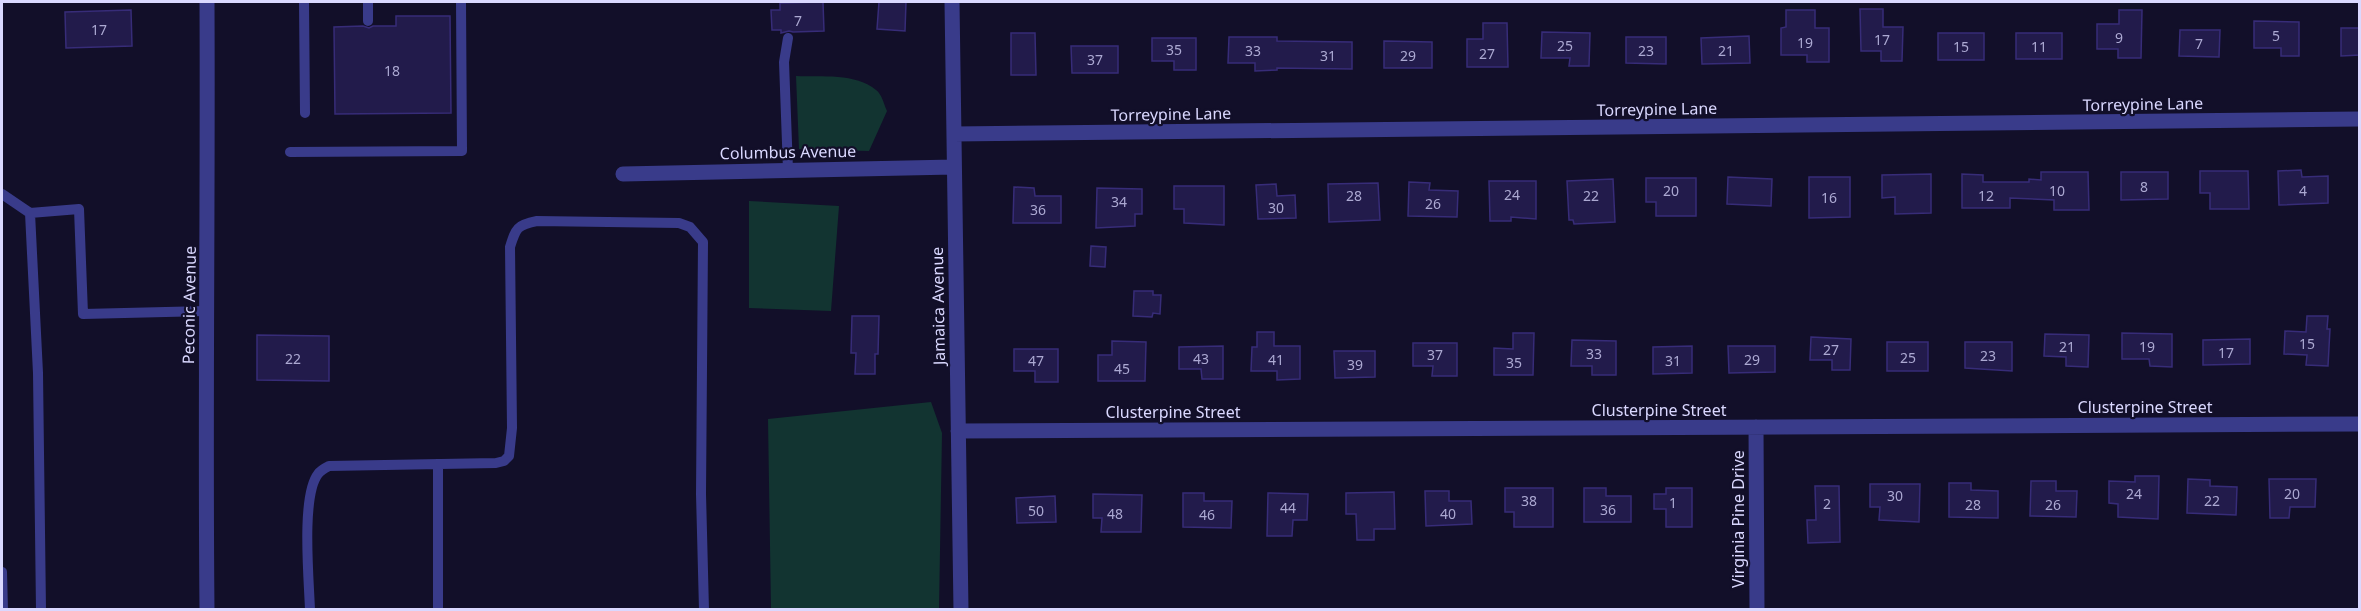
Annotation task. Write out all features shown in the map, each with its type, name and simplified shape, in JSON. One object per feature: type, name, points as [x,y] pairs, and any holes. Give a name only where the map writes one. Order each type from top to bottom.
[{"type":"street","name":"Peconic Avenue","points":[[207,2],[207,609]]},
{"type":"street","name":"Jamaica Avenue","points":[[952,2],[961,609]]},
{"type":"street","name":"Torreypine Lane","points":[[954,134],[2360,119]]},
{"type":"street","name":"Columbus Avenue","points":[[623,174],[954,168]]},
{"type":"street","name":"Clusterpine Street","points":[[958,431],[2360,424]]},
{"type":"street","name":"Virginia Pine Drive","points":[[1756,427],[1757,609]]},
{"type":"lane","points":[[304,2],[305,113]]},
{"type":"lane","points":[[368,2],[368,21]]},
{"type":"lane","points":[[290,152],[462,151],[461,2]]},
{"type":"lane","points":[[788,38],[784,62],[788,170]]},
{"type":"lane","points":[[2,194],[30,213],[80,209],[83,314],[207,311]]},
{"type":"lane","points":[[30,213],[38,373],[41,609]]},
{"type":"lane","points":[[309,609],[308,516],[310,494],[318,473],[329,466],[496,463],[504,461],[509,456],[512,428],[510,247],[514,232],[522,224],[537,221],[679,223],[690,227],[703,242],[701,494],[704,609]]},
{"type":"lane","points":[[438,464],[438,609]]},
{"type":"lane","points":[[2,572],[3,609]]},
{"type":"green space","points":[[796,76],[848,78],[868,85],[878,92],[887,111],[869,151],[799,149]]},
{"type":"green space","points":[[749,201],[839,206],[831,311],[749,308]]},
{"type":"green space","points":[[931,402],[942,433],[939,609],[771,609],[768,419]]},
{"type":"building","points":[[823,2],[824,31],[781,33],[781,30],[772,30],[771,10],[780,10],[780,3]]},
{"type":"building","points":[[879,2],[906,2],[905,31],[877,29]]},
{"type":"building","points":[[1860,9],[1883,9],[1883,27],[1903,27],[1902,61],[1881,61],[1881,51],[1861,51]]},
{"type":"building","points":[[131,10],[132,46],[66,48],[65,12]]},
{"type":"building","points":[[1786,10],[1815,10],[1815,28],[1829,28],[1829,62],[1807,62],[1807,55],[1781,55],[1781,28],[1786,27]]},
{"type":"building","points":[[2119,10],[2142,10],[2141,58],[2118,58],[2118,49],[2097,49],[2097,24],[2119,24]]},
{"type":"building","points":[[396,16],[450,16],[451,113],[335,114],[334,27],[396,26]]},
{"type":"building","points":[[2254,21],[2299,22],[2299,56],[2281,56],[2281,48],[2254,48]]},
{"type":"building","points":[[1483,23],[1507,23],[1508,67],[1467,67],[1467,39],[1483,39]]},
{"type":"building","points":[[2341,28],[2360,28],[2360,55],[2341,56]]},
{"type":"building","points":[[2180,30],[2220,30],[2219,57],[2179,56]]},
{"type":"building","points":[[1542,32],[1590,33],[1589,66],[1569,66],[1570,58],[1541,58]]},
{"type":"building","points":[[1011,33],[1035,33],[1036,75],[1011,75]]},
{"type":"building","points":[[1938,33],[1984,33],[1984,60],[1938,60]]},
{"type":"building","points":[[2016,33],[2062,33],[2062,59],[2016,59]]},
{"type":"building","points":[[1749,36],[1750,63],[1702,64],[1701,38]]},
{"type":"building","points":[[1229,37],[1277,37],[1277,41],[1352,42],[1352,69],[1277,68],[1277,70],[1255,71],[1255,63],[1228,63]]},
{"type":"building","points":[[1626,37],[1666,37],[1666,64],[1626,63]]},
{"type":"building","points":[[1152,38],[1196,38],[1196,70],[1174,70],[1174,61],[1152,61]]},
{"type":"building","points":[[1384,41],[1432,42],[1432,68],[1384,68]]},
{"type":"building","points":[[1071,46],[1118,46],[1118,73],[1072,73]]},
{"type":"building","points":[[2301,170],[2302,177],[2328,176],[2328,203],[2279,205],[2278,171]]},
{"type":"building","points":[[2200,171],[2248,171],[2249,209],[2210,209],[2210,193],[2200,193]]},
{"type":"building","points":[[2041,172],[2088,172],[2089,210],[2054,210],[2054,200],[2010,198],[2010,208],[1962,208],[1962,174],[1983,175],[1983,182],[2029,182],[2029,179],[2041,180]]},
{"type":"building","points":[[2121,172],[2168,172],[2168,199],[2121,200]]},
{"type":"building","points":[[1931,174],[1931,213],[1895,214],[1895,197],[1882,198],[1882,175]]},
{"type":"building","points":[[1728,177],[1772,179],[1771,206],[1727,204]]},
{"type":"building","points":[[1809,177],[1850,177],[1850,217],[1809,218]]},
{"type":"building","points":[[1646,178],[1696,178],[1696,216],[1656,216],[1656,202],[1646,202]]},
{"type":"building","points":[[1613,179],[1615,222],[1574,224],[1573,220],[1569,220],[1567,181]]},
{"type":"building","points":[[1489,181],[1536,181],[1536,219],[1511,217],[1511,221],[1490,221]]},
{"type":"building","points":[[1409,182],[1430,183],[1429,190],[1458,191],[1457,217],[1408,216]]},
{"type":"building","points":[[1378,183],[1380,220],[1329,222],[1328,184]]},
{"type":"building","points":[[1276,184],[1277,196],[1295,195],[1296,218],[1258,219],[1256,185]]},
{"type":"building","points":[[1174,186],[1224,186],[1224,225],[1184,223],[1184,209],[1174,209]]},
{"type":"building","points":[[1014,187],[1034,188],[1035,196],[1061,196],[1061,223],[1013,223]]},
{"type":"building","points":[[1097,188],[1142,189],[1142,214],[1135,214],[1135,226],[1096,228]]},
{"type":"building","points":[[1091,246],[1106,247],[1105,267],[1090,266]]},
{"type":"building","points":[[1134,291],[1153,291],[1153,295],[1161,295],[1160,314],[1153,313],[1152,317],[1133,316]]},
{"type":"building","points":[[852,316],[879,316],[875,374],[855,374],[856,353],[851,353]]},
{"type":"building","points":[[2307,316],[2328,316],[2327,329],[2330,329],[2328,366],[2306,365],[2307,355],[2284,354],[2285,331],[2306,332]]},
{"type":"building","points":[[1257,332],[1274,332],[1274,346],[1300,346],[1300,379],[1277,380],[1277,371],[1251,371],[1252,347],[1257,347]]},
{"type":"building","points":[[1513,333],[1534,333],[1533,375],[1494,375],[1494,348],[1513,349]]},
{"type":"building","points":[[2122,333],[2172,334],[2172,367],[2150,366],[2149,359],[2122,359]]},
{"type":"building","points":[[2045,334],[2089,335],[2088,367],[2066,366],[2066,357],[2044,356]]},
{"type":"building","points":[[257,335],[329,336],[329,381],[257,380]]},
{"type":"building","points":[[1811,337],[1851,339],[1850,370],[1832,370],[1832,360],[1810,360]]},
{"type":"building","points":[[2250,339],[2250,364],[2203,365],[2203,340]]},
{"type":"building","points":[[1572,340],[1616,341],[1616,375],[1592,375],[1592,366],[1571,366]]},
{"type":"building","points":[[1112,341],[1146,342],[1145,381],[1098,381],[1098,355],[1112,355]]},
{"type":"building","points":[[1887,342],[1928,342],[1928,371],[1887,371]]},
{"type":"building","points":[[1965,342],[2012,342],[2012,371],[1965,368]]},
{"type":"building","points":[[1413,343],[1457,343],[1457,376],[1432,376],[1433,366],[1413,366]]},
{"type":"building","points":[[1223,346],[1223,379],[1202,379],[1201,369],[1179,369],[1179,347]]},
{"type":"building","points":[[1692,346],[1692,373],[1653,374],[1653,347]]},
{"type":"building","points":[[1728,346],[1775,346],[1775,372],[1729,373]]},
{"type":"building","points":[[1014,349],[1058,349],[1058,382],[1035,382],[1035,371],[1014,371]]},
{"type":"building","points":[[1334,351],[1375,351],[1375,377],[1335,378]]},
{"type":"building","points":[[2135,476],[2159,476],[2158,519],[2118,517],[2118,504],[2109,503],[2109,481],[2135,482]]},
{"type":"building","points":[[2188,479],[2210,480],[2210,486],[2237,487],[2236,515],[2187,513]]},
{"type":"building","points":[[2269,479],[2316,479],[2315,507],[2290,507],[2289,518],[2270,518]]},
{"type":"building","points":[[2031,481],[2056,481],[2056,491],[2077,491],[2076,517],[2030,516]]},
{"type":"building","points":[[1949,483],[1971,483],[1971,490],[1998,491],[1998,518],[1949,517]]},
{"type":"building","points":[[1870,484],[1920,484],[1919,522],[1879,520],[1880,507],[1870,507]]},
{"type":"building","points":[[1815,486],[1839,486],[1840,542],[1808,543],[1807,520],[1816,520]]},
{"type":"building","points":[[1505,488],[1553,488],[1553,527],[1514,527],[1514,512],[1505,512]]},
{"type":"building","points":[[1584,488],[1606,488],[1606,496],[1631,496],[1631,522],[1584,522]]},
{"type":"building","points":[[1666,488],[1692,488],[1692,527],[1666,527],[1666,509],[1654,509],[1654,494],[1666,494]]},
{"type":"building","points":[[1425,491],[1449,491],[1449,501],[1471,501],[1472,524],[1426,526]]},
{"type":"building","points":[[1394,492],[1395,529],[1374,529],[1374,540],[1357,540],[1356,514],[1346,514],[1346,493]]},
{"type":"building","points":[[1183,493],[1204,493],[1204,501],[1232,501],[1231,528],[1183,527]]},
{"type":"building","points":[[1268,493],[1308,494],[1307,520],[1293,520],[1292,536],[1267,536]]},
{"type":"building","points":[[1093,494],[1142,495],[1141,532],[1101,532],[1102,518],[1093,518]]},
{"type":"building","points":[[1055,496],[1056,522],[1017,523],[1016,498]]}]
